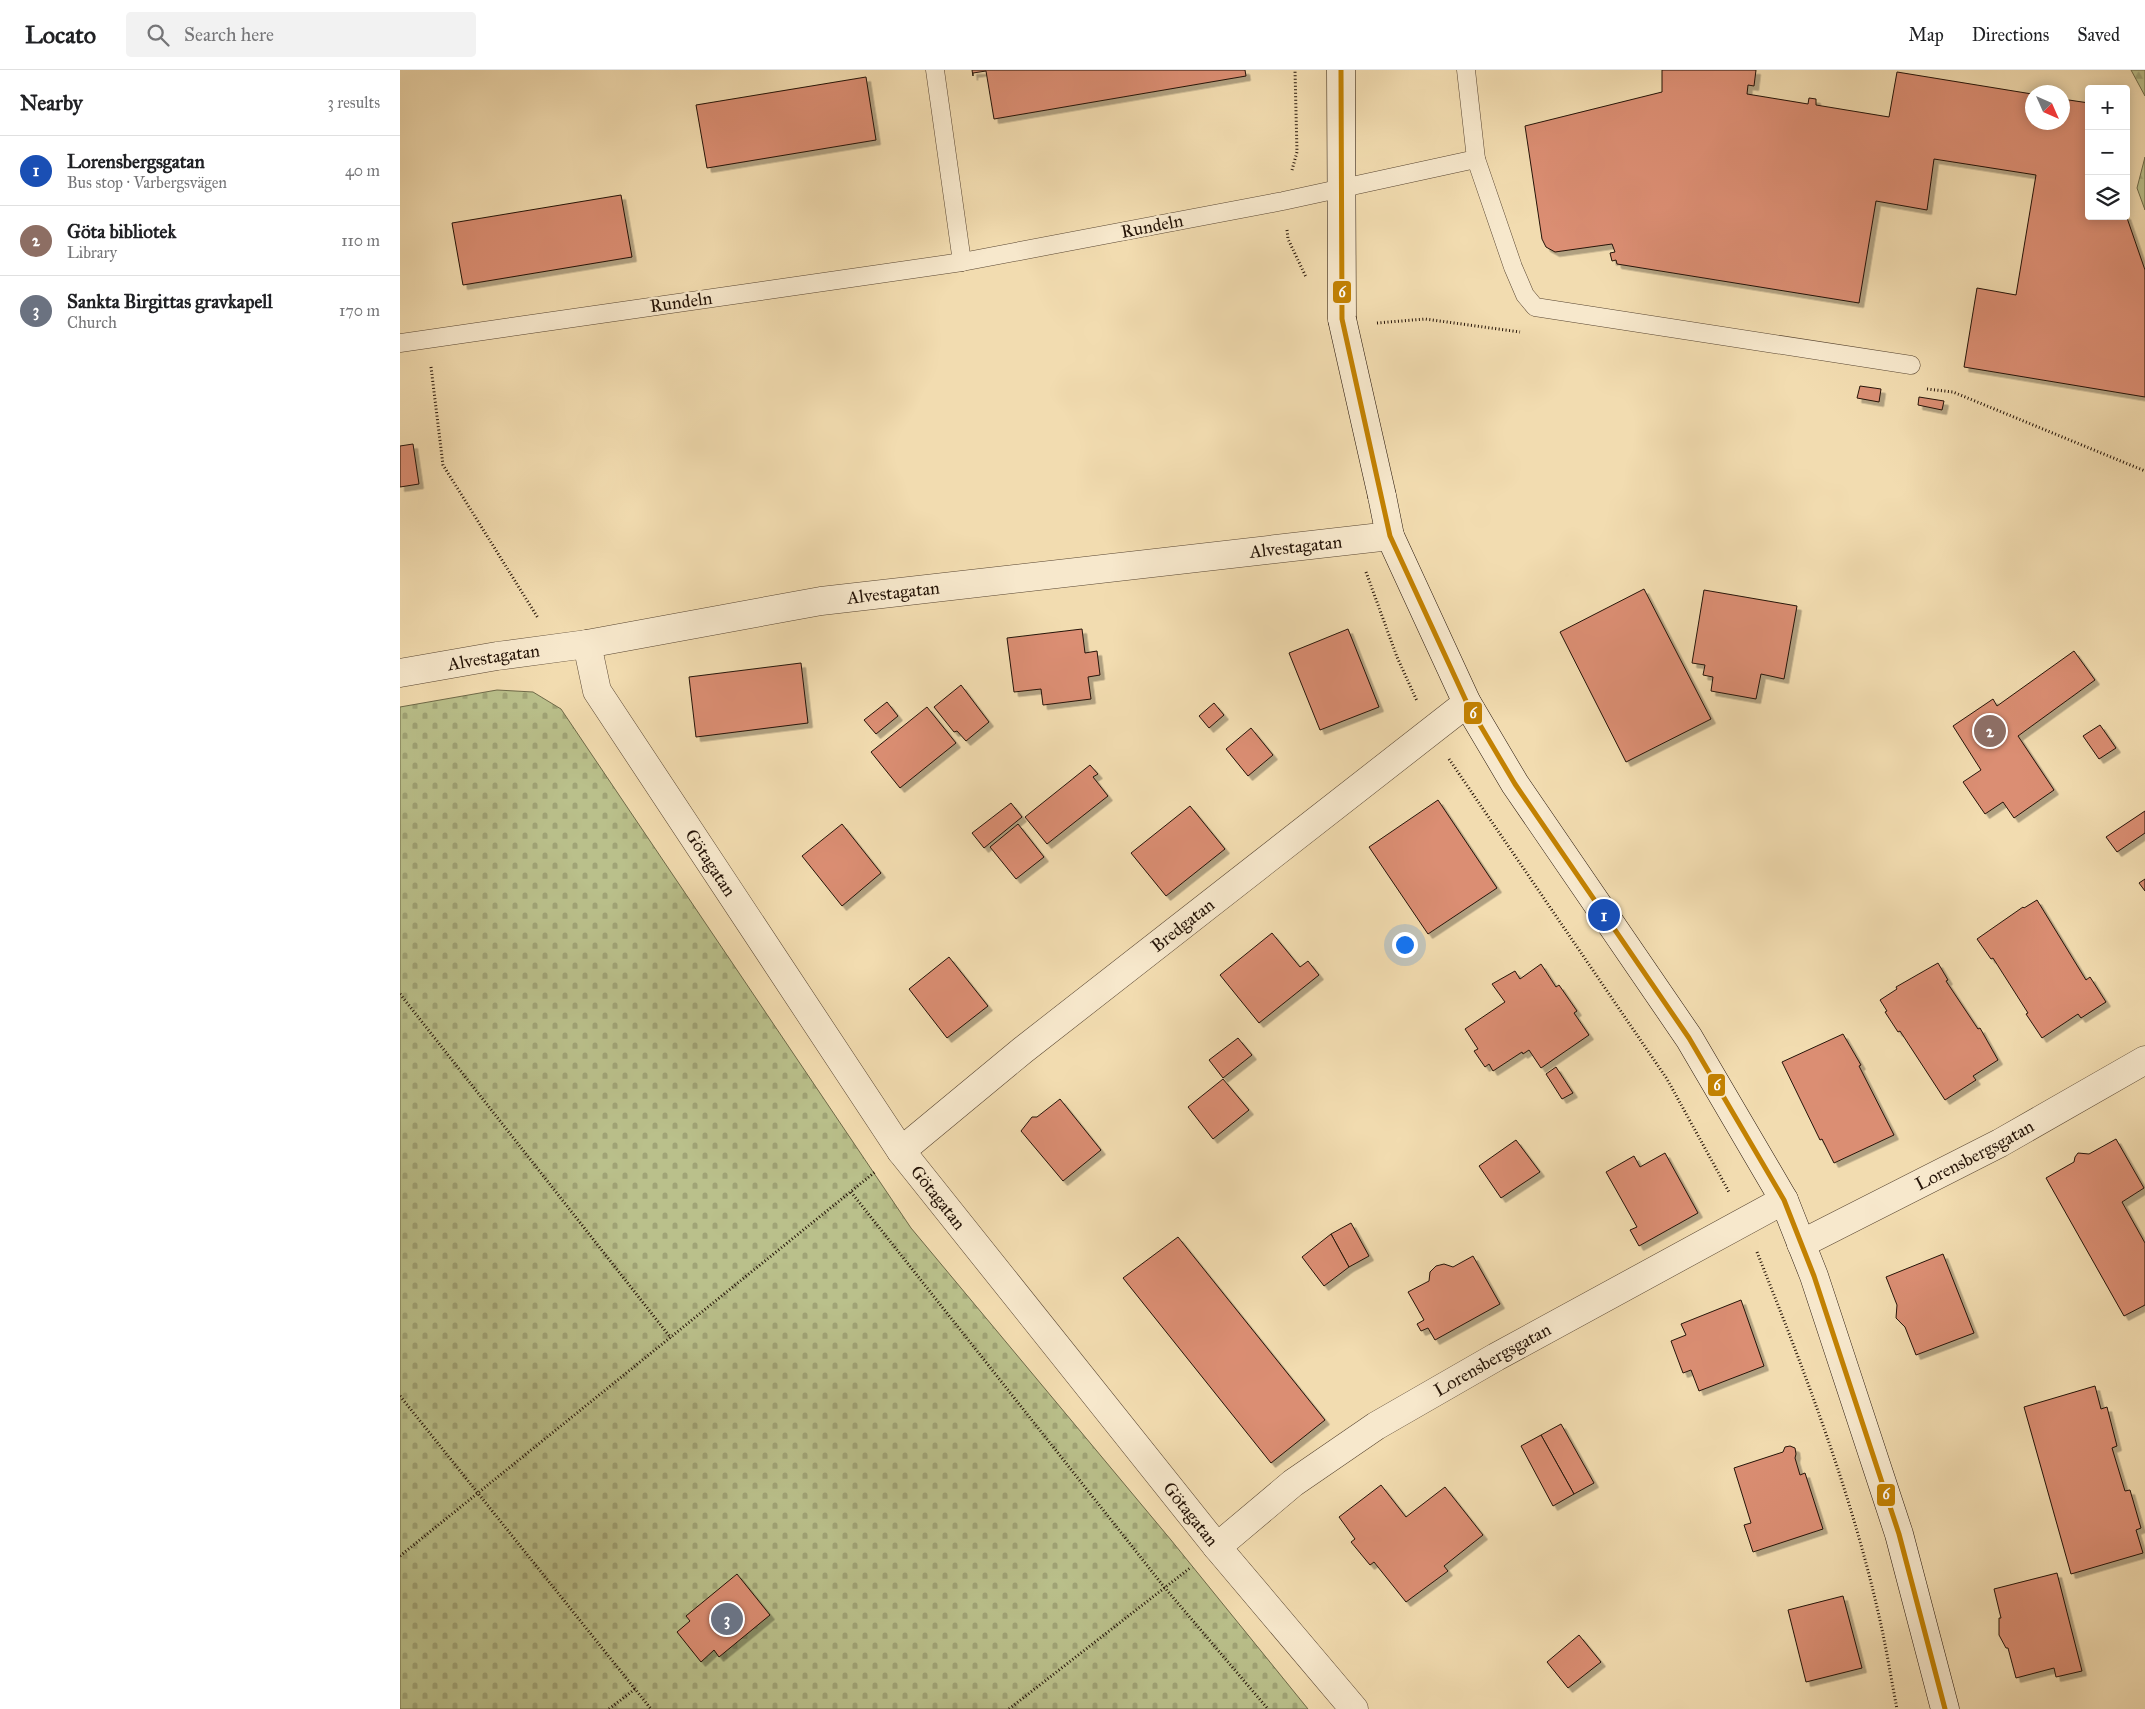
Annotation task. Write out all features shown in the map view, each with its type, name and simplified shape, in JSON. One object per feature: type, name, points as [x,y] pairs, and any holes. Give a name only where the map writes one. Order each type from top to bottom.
[{"type":"street","points":[[1340,70],[1342,320],[1390,536],[1467,703],[1514,784],[1689,1038],[1784,1200],[1814,1276],[1899,1534],[1945,1709]]},
{"type":"street","name":"Alvestagatan","points":[[400,673],[497,656],[587,644],[821,602],[1390,536]]},
{"type":"street","name":"Götagatan","points":[[587,644],[597,691],[901,1151],[1217,1547],[1354,1709]]},
{"type":"street","name":"Bredgatan","points":[[901,1151],[1023,1050],[1467,703]]},
{"type":"street","name":"Lorensbergsgatan","points":[[1801,1244],[2000,1143],[2145,1060]]},
{"type":"street","name":"Lorensbergsgatan","points":[[1217,1547],[1293,1482],[1376,1426],[1784,1200]]},
{"type":"lane","points":[[935,70],[962,262]]},
{"type":"lane","points":[[1466,70],[1476,159],[1512,267],[1525,295],[1535,307],[1911,365]]},
{"type":"lane","name":"Rundeln","points":[[400,343],[962,262],[1341,189],[1476,159]]},
{"type":"path","points":[[1369,323],[1425,319],[1523,333]]},
{"type":"path","points":[[427,339],[443,465],[530,604]]},
{"type":"path","points":[[1924,388],[1953,392],[2145,470]]},
{"type":"path","points":[[1359,540],[1366,573],[1398,657],[1430,731],[1667,1079],[1744,1221],[1789,1333],[1854,1525],[1879,1615],[1897,1709]]},
{"type":"path","points":[[400,994],[671,1338]]},
{"type":"path","points":[[400,1556],[901,1151]]},
{"type":"path","points":[[851,1192],[1165,1588],[1268,1709]]},
{"type":"path","points":[[400,1396],[651,1709]]},
{"type":"path","points":[[1011,1708],[1217,1547]]},
{"type":"path","points":[[609,1709],[635,1688]]},
{"type":"green space","points":[[2131,70],[2145,70],[2145,96]]},
{"type":"green space","points":[[2145,157],[2145,210],[2137,188]]},
{"type":"green space","points":[[497,690],[533,692],[561,709],[911,1228],[1171,1540],[1308,1709],[400,1709],[400,707]]},
{"type":"building","points":[[972,70],[1245,70],[1246,76],[994,119],[986,71],[973,73],[973,76]]},
{"type":"building","points":[[1662,70],[1756,70],[1754,86],[1748,85],[1747,94],[1808,104],[1809,98],[1816,99],[1816,105],[1889,117],[1897,72],[2025,93],[2025,130],[2070,130],[2070,100],[2085,102],[2085,220],[2128,220],[2145,270],[2145,397],[1964,367],[1977,288],[2016,295],[2036,175],[1934,159],[1927,210],[1876,201],[1859,303],[1617,264],[1616,260],[1612,261],[1610,253],[1615,252],[1612,244],[1555,252],[1546,247],[1542,239],[1525,126],[1662,92]]},
{"type":"building","points":[[866,77],[876,140],[707,168],[696,105]]},
{"type":"building","points":[[621,195],[632,257],[463,285],[452,223]]},
{"type":"building","points":[[1860,386],[1881,389],[1879,402],[1857,398]]},
{"type":"building","points":[[1919,397],[1944,401],[1942,410],[1918,405]]},
{"type":"building","points":[[413,444],[419,484],[400,487],[400,446]]},
{"type":"building","points":[[1644,589],[1711,719],[1626,762],[1560,632]]},
{"type":"building","points":[[1704,590],[1797,606],[1784,679],[1761,674],[1756,699],[1711,691],[1713,677],[1703,675],[1705,665],[1692,663]]},
{"type":"building","points":[[1082,629],[1085,653],[1097,651],[1100,675],[1088,677],[1091,699],[1043,705],[1041,689],[1014,692],[1007,638]]},
{"type":"building","points":[[1348,629],[1379,707],[1320,730],[1289,653]]},
{"type":"building","points":[[2074,651],[2095,680],[2018,736],[2054,790],[2014,818],[2003,802],[1985,814],[1963,782],[1981,770],[1953,726],[1993,699],[1997,706]]},
{"type":"building","points":[[801,663],[808,723],[696,737],[689,677]]},
{"type":"building","points":[[961,685],[989,722],[966,741],[957,731],[954,732],[934,707]]},
{"type":"building","points":[[887,702],[898,716],[876,734],[864,720]]},
{"type":"building","points":[[1214,703],[1224,715],[1209,728],[1199,716]]},
{"type":"building","points":[[927,707],[956,743],[900,788],[871,752]]},
{"type":"building","points":[[2100,725],[2116,748],[2099,759],[2083,736]]},
{"type":"building","points":[[1251,728],[1273,755],[1248,776],[1226,749]]},
{"type":"building","points":[[1090,765],[1098,774],[1093,777],[1108,796],[1047,844],[1025,817]]},
{"type":"building","points":[[1438,800],[1497,888],[1428,934],[1369,847]]},
{"type":"building","points":[[1011,803],[1022,817],[984,848],[972,833]]},
{"type":"building","points":[[1190,806],[1225,849],[1166,896],[1131,853]]},
{"type":"building","points":[[2145,811],[2145,833],[2117,852],[2106,837]]},
{"type":"building","points":[[842,824],[881,873],[842,906],[802,856]]},
{"type":"building","points":[[1018,824],[1044,857],[1016,879],[990,847]]},
{"type":"building","points":[[2145,879],[2145,891],[2139,883]]},
{"type":"building","points":[[2037,900],[2086,980],[2090,977],[2106,1002],[2081,1018],[2078,1014],[2042,1038],[1993,958],[1991,959],[1977,939],[2023,907]]},
{"type":"building","points":[[1272,933],[1300,967],[1308,961],[1319,975],[1259,1023],[1220,975]]},
{"type":"building","points":[[949,957],[988,1006],[947,1038],[909,989]]},
{"type":"building","points":[[1938,963],[1948,980],[1946,981],[1978,1029],[1980,1028],[1998,1060],[1973,1076],[1976,1080],[1945,1100],[1900,1031],[1898,1032],[1885,1012],[1887,1011],[1880,1000],[1897,989],[1896,987]]},
{"type":"building","points":[[1541,964],[1556,987],[1559,985],[1577,1011],[1574,1013],[1589,1035],[1541,1068],[1529,1050],[1523,1054],[1522,1052],[1493,1071],[1489,1064],[1485,1067],[1474,1051],[1478,1049],[1465,1029],[1505,1002],[1492,984],[1515,971],[1520,979]]},
{"type":"building","points":[[1843,1034],[1861,1065],[1859,1066],[1894,1135],[1834,1163],[1822,1139],[1820,1140],[1782,1062]]},
{"type":"building","points":[[1238,1038],[1252,1055],[1223,1078],[1209,1060]]},
{"type":"building","points":[[1556,1067],[1573,1093],[1562,1099],[1546,1074]]},
{"type":"building","points":[[1223,1079],[1249,1110],[1213,1139],[1188,1107]]},
{"type":"building","points":[[1060,1099],[1101,1150],[1063,1181],[1021,1131],[1032,1117],[1037,1117]]},
{"type":"building","points":[[2116,1139],[2144,1188],[2122,1202],[2145,1243],[2145,1305],[2124,1316],[2046,1178],[2074,1162],[2078,1153],[2089,1154]]},
{"type":"building","points":[[1516,1140],[1540,1172],[1501,1198],[1479,1166]]},
{"type":"building","points":[[1665,1153],[1698,1213],[1639,1246],[1630,1230],[1637,1227],[1606,1172],[1634,1156],[1640,1167]]},
{"type":"building","points":[[1351,1223],[1369,1256],[1349,1267],[1331,1234]]},
{"type":"building","points":[[1331,1234],[1349,1267],[1324,1286],[1302,1257]]},
{"type":"building","points":[[1178,1237],[1325,1420],[1271,1463],[1123,1278]]},
{"type":"building","points":[[1943,1254],[1974,1333],[1916,1355],[1905,1327],[1896,1318],[1897,1305],[1886,1277]]},
{"type":"building","points":[[1473,1256],[1500,1304],[1435,1340],[1428,1328],[1421,1331],[1417,1324],[1424,1320],[1408,1292],[1429,1281],[1430,1272],[1436,1266],[1444,1264],[1453,1267]]},
{"type":"building","points":[[1741,1300],[1764,1366],[1699,1391],[1691,1370],[1683,1373],[1671,1341],[1686,1335],[1681,1324]]},
{"type":"building","points":[[2095,1386],[2101,1409],[2107,1407],[2117,1446],[2112,1448],[2125,1491],[2130,1490],[2141,1528],[2136,1530],[2143,1553],[2071,1574],[2024,1407]]},
{"type":"building","points":[[1561,1424],[1594,1483],[1574,1494],[1541,1435]]},
{"type":"building","points":[[1541,1435],[1574,1494],[1553,1506],[1521,1446]]},
{"type":"building","points":[[1785,1447],[1795,1448],[1795,1458],[1800,1475],[1805,1473],[1823,1529],[1753,1552],[1744,1525],[1751,1523],[1734,1468],[1783,1452]]},
{"type":"building","points":[[1381,1485],[1406,1517],[1445,1487],[1483,1535],[1444,1566],[1448,1571],[1406,1602],[1374,1562],[1370,1565],[1351,1542],[1355,1539],[1339,1517]]},
{"type":"building","points":[[2057,1573],[2082,1671],[2056,1677],[2054,1668],[2016,1678],[2008,1648],[2006,1648],[1999,1635],[1999,1618],[2001,1618],[1994,1589]]},
{"type":"building","points":[[737,1574],[770,1615],[719,1657],[714,1650],[701,1662],[677,1632],[690,1621],[686,1616]]},
{"type":"building","points":[[1843,1596],[1862,1668],[1806,1682],[1788,1610]]},
{"type":"building","points":[[1579,1635],[1601,1662],[1568,1688],[1547,1662]]},
{"type":"transit line","name":"6","points":[[1341,70],[1342,319],[1390,536],[1467,703],[1515,784],[1689,1038],[1784,1200],[1814,1276],[1899,1534],[1945,1709]]},
{"type":"place","name":"Göta bibliotek","points":[[1990,731]]},
{"type":"place","name":"Lorensbergsgatan","points":[[1604,915]]},
{"type":"place","name":"Sankta Birgittas gravkapell","points":[[727,1619]]}]
